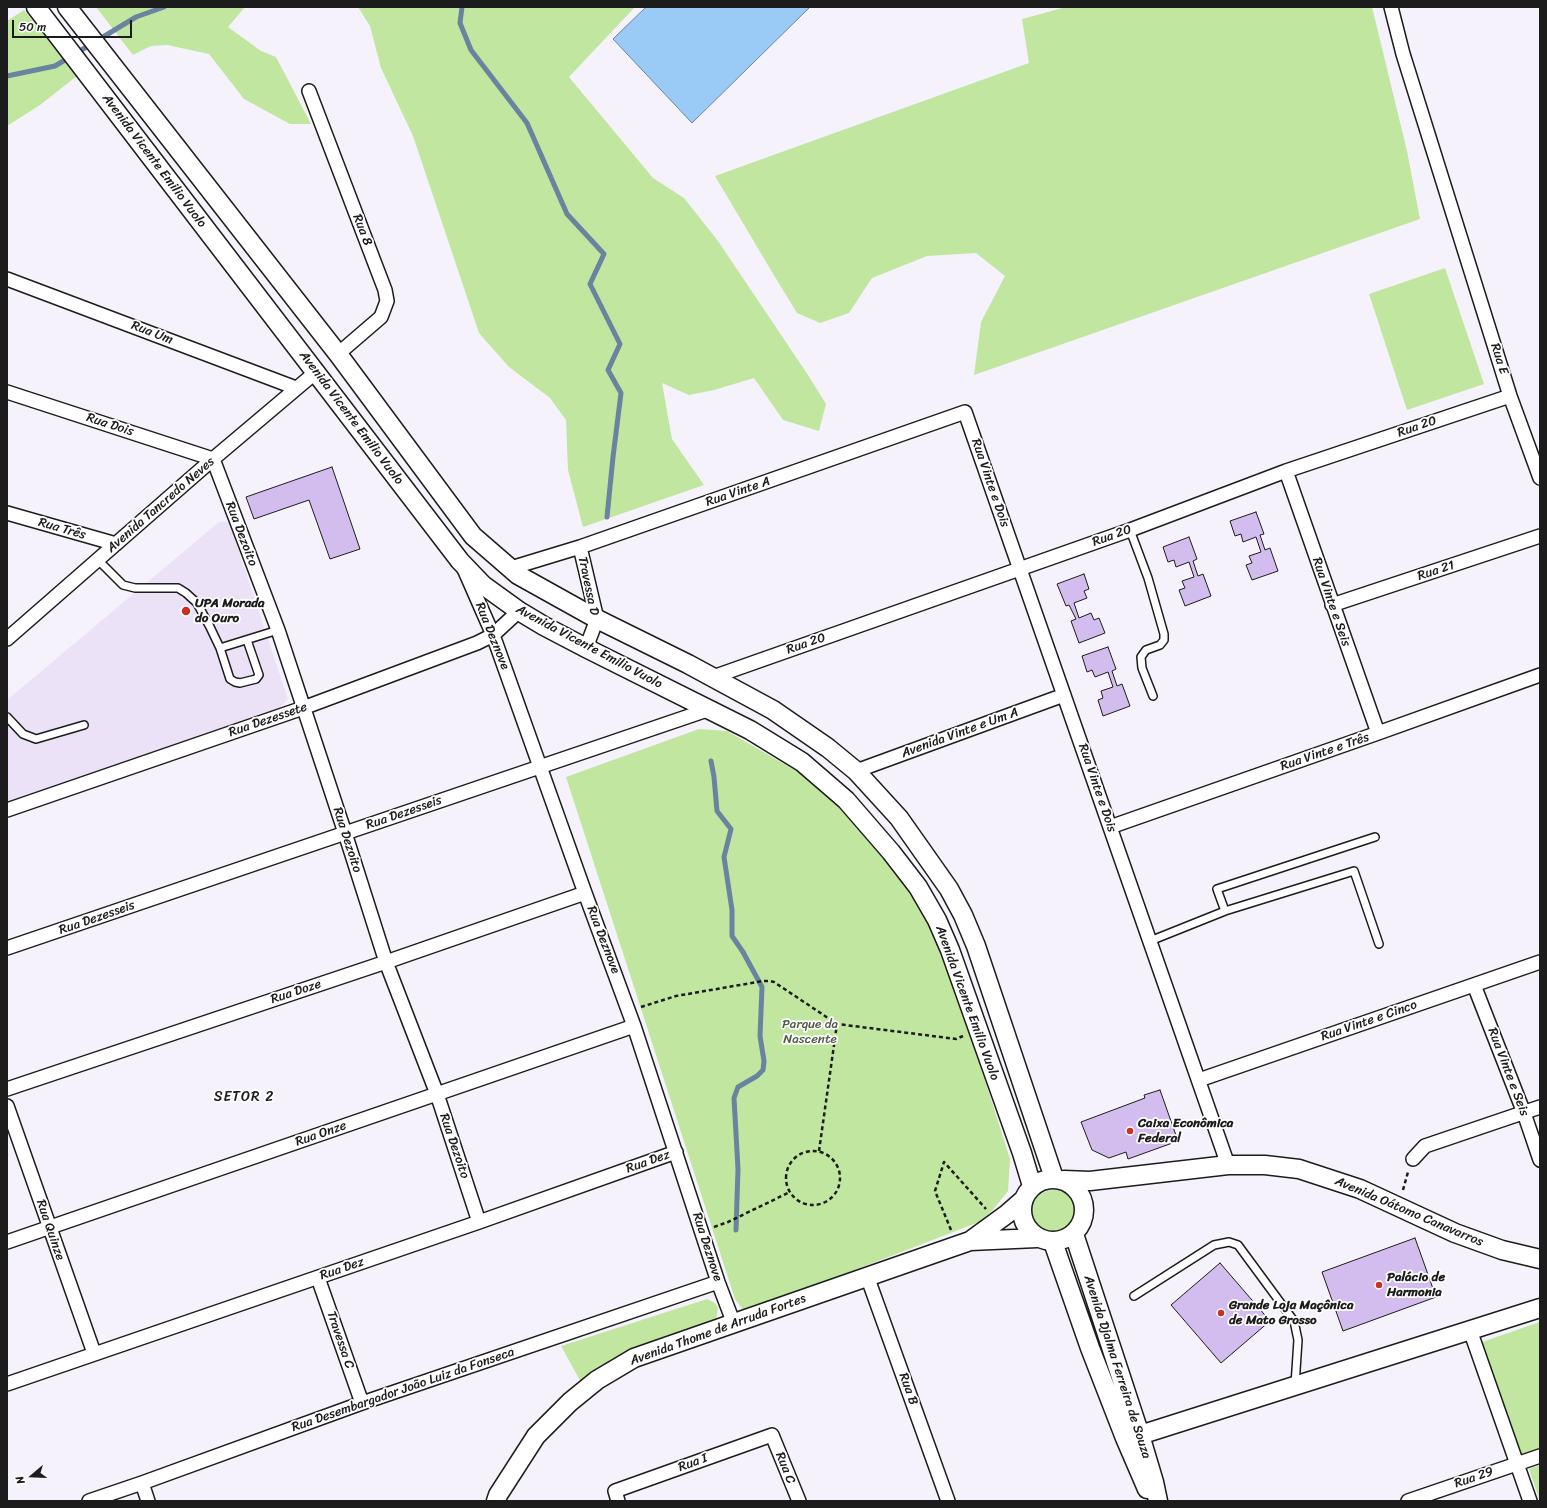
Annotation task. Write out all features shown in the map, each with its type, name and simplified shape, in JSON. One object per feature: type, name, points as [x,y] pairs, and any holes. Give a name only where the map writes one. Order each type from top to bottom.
[{"type":"main road","name":"Avenida Vicente Emilio Vuolo","points":[[36,7],[460,561],[483,585],[519,611],[586,648],[750,730],[802,762],[846,800],[891,852],[918,887],[937,920],[950,950],[1022,1153],[1027,1193]]},
{"type":"main road","name":"Avenida Vicente Emilio Vuolo","points":[[70,11],[338,354],[473,536],[518,575],[597,619],[713,677],[773,710],[828,748],[856,772],[899,818],[949,889],[963,915],[976,946],[1059,1179]]},
{"type":"main road","name":"Avenida Oátomo Canavarros","points":[[1059,1179],[1090,1181],[1228,1164],[1265,1165],[1299,1169],[1360,1189],[1455,1233],[1502,1250],[1540,1259]]},
{"type":"main road","points":[[1046,1179],[1059,1179],[1072,1184],[1078,1191],[1083,1200],[1083,1218],[1080,1227],[1074,1234],[1064,1240],[1045,1240],[1029,1231],[1023,1221],[1021,1211],[1027,1193],[1046,1179]]},
{"type":"main road","name":"Avenida Thome de Arruda Fortes","points":[[493,1499],[536,1436],[570,1402],[597,1380],[634,1358],[964,1243],[997,1221],[1027,1193]]},
{"type":"main road","name":"Avenida Djalma Ferreira de Souza","points":[[1074,1234],[1132,1437],[1142,1481],[1154,1501]]},
{"type":"main road","name":"Avenida Thome de Arruda Fortes","points":[[964,1243],[1045,1240]]},
{"type":"main road","name":"Avenida Djalma Ferreira de Souza","points":[[1045,1240],[1090,1348],[1154,1482],[1158,1501]]},
{"type":"main road","points":[[1132,1437],[1540,1308]]},
{"type":"street","name":"Rua E","points":[[1391,7],[1403,54],[1510,396],[1540,478]]},
{"type":"street","name":"Rua 8","points":[[309,90],[385,290],[387,301],[381,317],[338,354]]},
{"type":"street","name":"Rua Um","points":[[7,279],[296,388]]},
{"type":"street","name":"Avenida Tancredo Neves","points":[[7,639],[213,459],[316,372]]},
{"type":"street","name":"Rua Dois","points":[[7,392],[213,459]]},
{"type":"street","name":"Rua 20","points":[[713,677],[1130,530],[1286,471],[1510,396]]},
{"type":"street","name":"Rua Vinte A","points":[[510,568],[580,547],[965,412]]},
{"type":"street","name":"Rua Vinte e Dois","points":[[965,412],[1228,1164]]},
{"type":"street","name":"Rua Dezoito","points":[[213,459],[278,630],[386,962],[437,1094],[479,1222]]},
{"type":"street","name":"Rua Vinte e Seis","points":[[1286,471],[1378,733]]},
{"type":"street","name":"Rua Três","points":[[7,513],[116,544]]},
{"type":"street","name":"Rua 21","points":[[1332,605],[1540,536]]},
{"type":"street","name":"Travessa D","points":[[580,547],[597,619],[586,648]]},
{"type":"street","name":"Rua Deznove","points":[[460,561],[493,635],[585,893],[629,1011],[718,1282],[734,1324]]},
{"type":"street","name":"Rua Dezessete","points":[[7,810],[303,708],[477,643],[493,635],[519,611]]},
{"type":"street","name":"Rua Vinte e Três","points":[[1110,827],[1540,675]]},
{"type":"street","name":"Avenida Vinte e Um A","points":[[856,772],[1064,695]]},
{"type":"street","name":"Rua Dezesseis","points":[[7,948],[710,709]]},
{"type":"street","name":"Rua Doze","points":[[7,1089],[386,962],[585,893]]},
{"type":"street","name":"Rua Vinte e Cinco","points":[[1199,1080],[1540,962]]},
{"type":"street","name":"Rua Vinte e Seis","points":[[1474,985],[1524,1113],[1540,1160]]},
{"type":"street","name":"Rua Onze","points":[[7,1242],[634,1026]]},
{"type":"street","name":"Rua Quinze","points":[[7,1106],[94,1353]]},
{"type":"street","points":[[1413,1159],[1425,1146],[1540,1107]]},
{"type":"street","name":"Rua Dez","points":[[7,1384],[94,1353],[318,1278],[676,1152]]},
{"type":"street","name":"Rua B","points":[[867,1276],[948,1501]]},
{"type":"street","name":"Travessa C","points":[[318,1278],[362,1403]]},
{"type":"street","name":"Rua Desembargador João Luiz da Fonseca","points":[[89,1501],[362,1403],[718,1282]]},
{"type":"street","points":[[1470,1330],[1530,1501]]},
{"type":"street","name":"Rua I","points":[[616,1496],[772,1435]]},
{"type":"street","name":"Rua C","points":[[772,1435],[799,1501]]},
{"type":"street","name":"Rua 29","points":[[1408,1501],[1540,1456]]},
{"type":"street","points":[[142,1483],[148,1501]]},
{"type":"lane","points":[[1130,530],[1148,578],[1164,634],[1164,640],[1160,645],[1146,650],[1141,657],[1142,668],[1153,696]]},
{"type":"lane","points":[[98,560],[123,585],[134,588],[178,588],[186,593],[197,603],[210,627],[220,648],[230,679],[240,683],[256,679],[258,675],[247,640]]},
{"type":"lane","points":[[220,648],[278,630]]},
{"type":"lane","points":[[7,717],[22,734],[36,739],[84,724]]},
{"type":"lane","points":[[1225,911],[1217,889],[1375,837]]},
{"type":"lane","points":[[1150,941],[1225,911],[1354,871],[1379,944]]},
{"type":"lane","points":[[1134,1296],[1214,1246],[1229,1242],[1238,1245],[1294,1322],[1298,1340],[1295,1386]]},
{"type":"path","points":[[629,1011],[676,996],[770,981],[774,982],[837,1024],[956,1039]]},
{"type":"path","points":[[819,1151],[837,1024]]},
{"type":"path","points":[[810,1150],[819,1151],[827,1154],[834,1160],[839,1168],[839,1186],[835,1194],[825,1202],[812,1205],[803,1204],[790,1192],[786,1184],[788,1166],[793,1158],[801,1153],[810,1150]]},
{"type":"path","points":[[1398,1206],[1413,1159]]},
{"type":"path","points":[[964,1243],[935,1192],[944,1162],[997,1221]]},
{"type":"path","points":[[728,1222],[790,1192]]},
{"type":"shaded area","name":"UPA Morada do Ouro","points":[[219,522],[229,522],[288,699],[279,709],[7,804],[7,700]]},
{"type":"green space","points":[[96,7],[245,7],[228,27],[261,51],[276,57],[311,124],[290,124],[244,99],[209,54],[167,45],[151,46],[133,55]]},
{"type":"green space","points":[[358,7],[635,7],[569,77],[653,178],[684,198],[718,241],[826,404],[819,431],[783,420],[754,378],[714,390],[689,395],[662,383],[672,439],[704,485],[583,527],[568,470],[566,420],[550,398],[509,367],[479,333],[413,136],[381,68],[370,26]]},
{"type":"green space","points":[[1066,7],[1372,7],[1407,151],[1420,219],[974,375],[981,322],[1005,276],[976,253],[927,256],[872,278],[849,313],[820,323],[797,313],[715,176],[1029,63],[1022,19]]},
{"type":"green space","points":[[24,10],[77,76],[40,105],[7,126],[7,21]]},
{"type":"green space","points":[[1445,268],[1484,384],[1407,410],[1369,294]]},
{"type":"green space","name":"Parque da Nascente","points":[[699,729],[727,731],[812,780],[864,828],[913,892],[948,964],[1010,1159],[1008,1191],[992,1211],[979,1222],[754,1309],[744,1311],[735,1299],[566,777]]},
{"type":"green space","points":[[1054,1190],[1063,1192],[1074,1201],[1079,1215],[1077,1224],[1068,1235],[1054,1240],[1045,1238],[1034,1229],[1029,1215],[1031,1206],[1040,1195]]},
{"type":"green space","points":[[707,1299],[715,1303],[718,1308],[716,1321],[582,1384],[561,1346]]},
{"type":"green space","points":[[1540,1322],[1540,1449],[1521,1455],[1482,1342]]},
{"type":"green space","points":[[1540,1465],[1540,1501],[1529,1469]]},
{"type":"water","points":[[646,7],[810,7],[692,123],[613,39]]},
{"type":"building","points":[[332,467],[360,549],[330,559],[309,500],[254,519],[246,497]]},
{"type":"building","points":[[1256,512],[1264,534],[1260,535],[1265,550],[1270,548],[1278,571],[1252,580],[1246,565],[1252,563],[1249,556],[1261,552],[1256,537],[1243,542],[1241,534],[1235,536],[1230,521]]},
{"type":"building","points":[[1189,537],[1197,559],[1193,561],[1198,576],[1203,574],[1211,596],[1185,606],[1179,590],[1185,588],[1182,581],[1194,577],[1189,562],[1176,567],[1174,560],[1168,562],[1163,547]]},
{"type":"building","points":[[1084,574],[1089,589],[1084,591],[1087,598],[1074,603],[1079,618],[1091,613],[1094,620],[1099,618],[1105,633],[1079,643],[1071,621],[1076,619],[1069,605],[1066,606],[1057,584]]},
{"type":"building","points":[[1108,647],[1116,669],[1112,671],[1117,686],[1122,684],[1130,706],[1103,716],[1098,700],[1103,698],[1101,691],[1113,687],[1108,672],[1095,677],[1092,670],[1087,672],[1082,656]]},
{"type":"building","name":"Caixa Econômica Federal","points":[[1160,1090],[1178,1141],[1128,1159],[1126,1152],[1109,1158],[1092,1150],[1081,1122],[1145,1098],[1144,1095]]},
{"type":"building","name":"Palácio de Harmonia","points":[[1415,1238],[1436,1297],[1343,1331],[1322,1272]]},
{"type":"building","name":"Grande Loja Maçônica de Mato Grosso","points":[[1220,1263],[1270,1321],[1221,1363],[1171,1305]]},
{"type":"waterway","points":[[7,76],[55,66],[136,17],[164,7]]},
{"type":"waterway","points":[[462,7],[460,23],[471,50],[527,123],[567,214],[604,254],[590,284],[620,344],[608,370],[621,393],[607,517]]},
{"type":"waterway","points":[[711,761],[717,811],[731,829],[724,857],[732,910],[732,936],[743,952],[762,987],[760,1036],[764,1061],[763,1070],[757,1076],[738,1087],[734,1098],[738,1169],[736,1230]]},
{"type":"place","name":"UPA Morada do Ouro","points":[[186,611]]},
{"type":"place","name":"Caixa Econômica Federal","points":[[1130,1131]]},
{"type":"place","name":"Palácio de Harmonia","points":[[1379,1285]]},
{"type":"place","name":"Grande Loja Maçônica de Mato Grosso","points":[[1221,1313]]},
{"type":"district","name":"SETOR 2","points":[[244,1097]]}]
